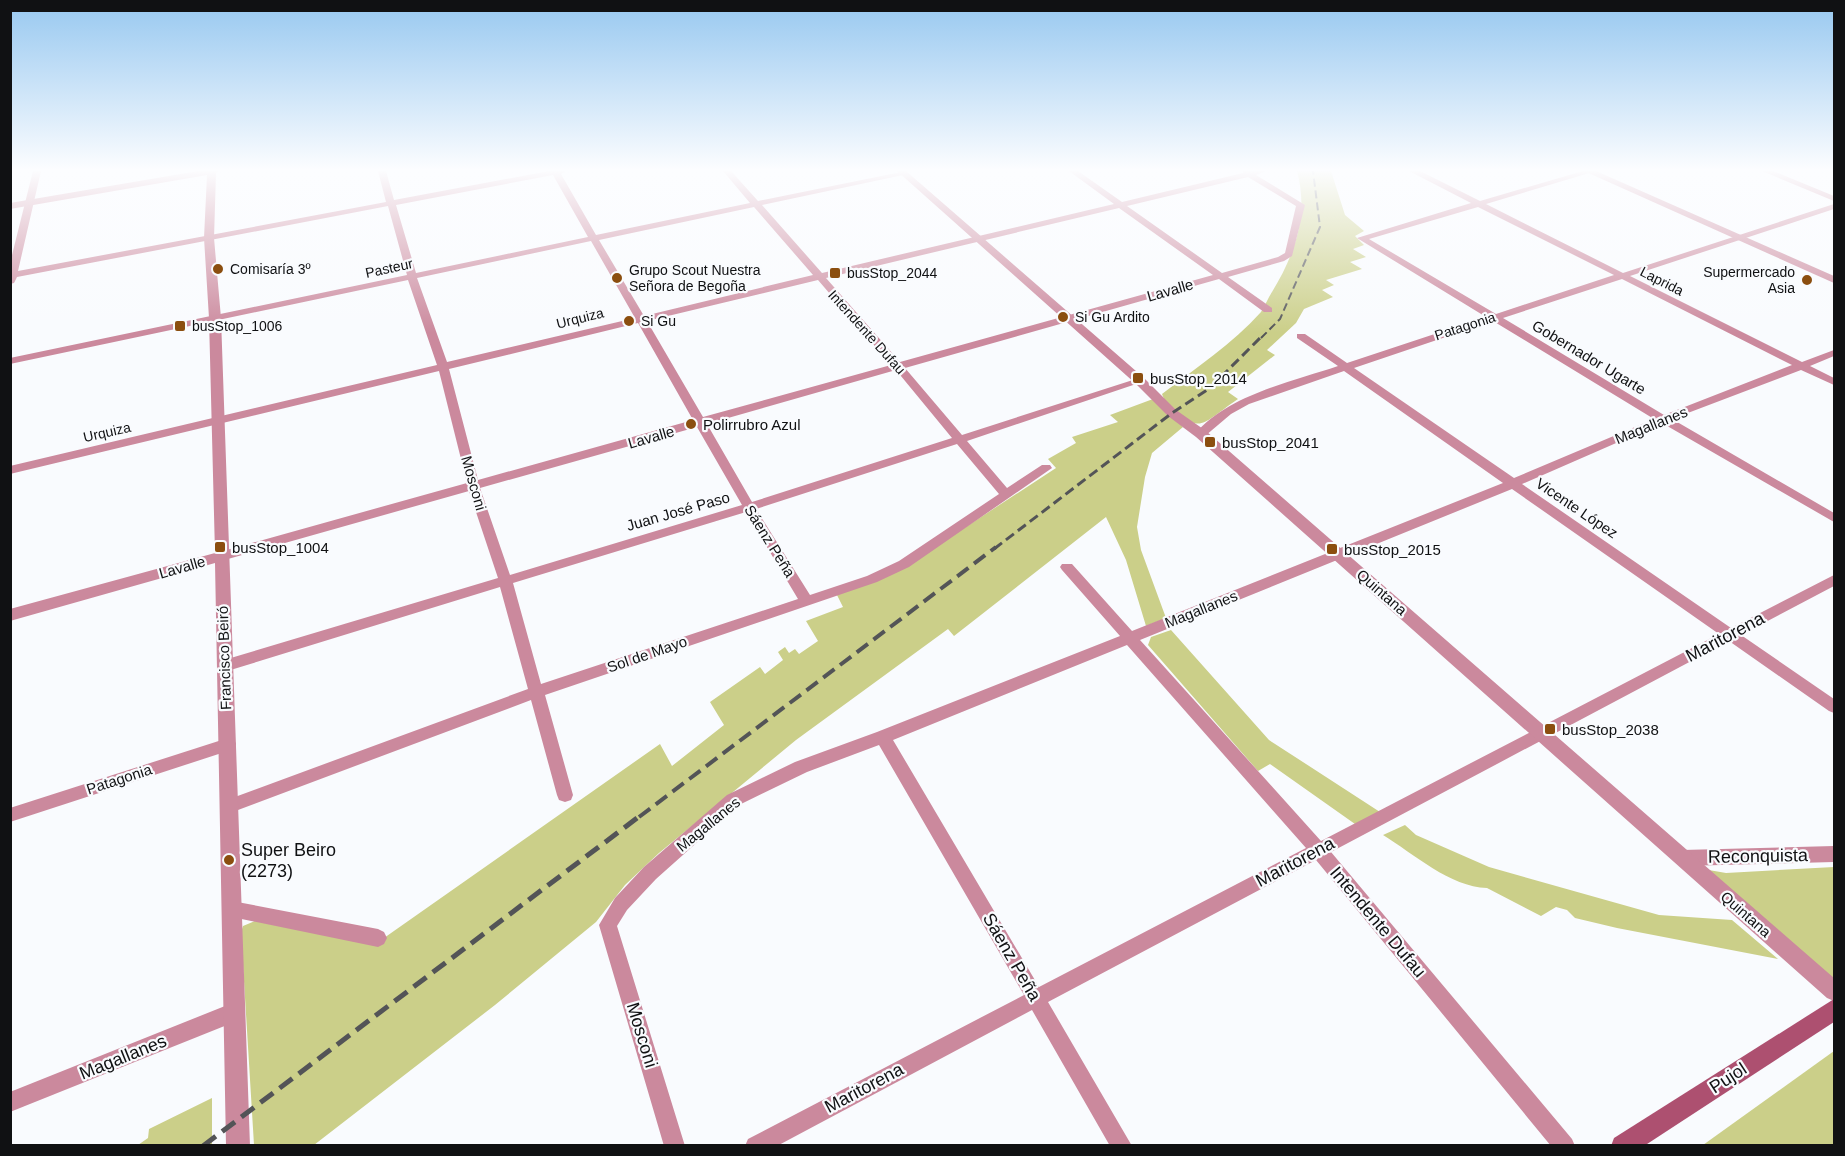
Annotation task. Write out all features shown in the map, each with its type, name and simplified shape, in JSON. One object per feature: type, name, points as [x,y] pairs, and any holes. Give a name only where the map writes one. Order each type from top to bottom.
[{"type":"main road","name":"Pujol","points":[[1622,1146],[1834,1010]]},
{"type":"street","points":[[25,225],[11,278],[277,225]]},
{"type":"street","name":"Francisco Beiró","points":[[210,225],[215,318],[230,806],[238,1146]]},
{"type":"street","name":"Mosconi","points":[[397,225],[412,277],[443,367],[474,487],[505,579],[565,795]]},
{"type":"street","name":"Sáenz Peña","points":[[586,225],[749,507],[806,600]]},
{"type":"street","name":"Pasteur","points":[[10,361],[660,225]]},
{"type":"street","name":"Intendente Dufau","points":[[772,225],[898,366],[1006,495]]},
{"type":"street","name":"Quintana","points":[[964,225],[1140,381],[1172,413],[1201,434],[1339,554],[1834,992]]},
{"type":"street","name":"Urquiza","points":[[10,470],[640,318],[818,278],[1028,225]]},
{"type":"street","points":[[1150,225],[1268,310]]},
{"type":"street","name":"Lavalle","points":[[10,615],[474,487],[1281,259],[1289,254],[1296,225]]},
{"type":"street","name":"Gobernador Ugarte","points":[[1405,225],[1362,238],[1663,419],[1834,518]]},
{"type":"street","name":"Laprida","points":[[1521,225],[1834,382]]},
{"type":"street","points":[[1710,225],[1834,280]]},
{"type":"street","name":"Patagonia","points":[[1201,434],[1227,412],[1245,402],[1493,317],[1624,277],[1778,225]]},
{"type":"street","name":"Vicente López","points":[[1301,336],[1348,366],[1512,484],[1834,707]]},
{"type":"street","name":"Magallanes","points":[[608,926],[621,904],[650,873],[734,800],[801,767],[883,737],[1512,484],[1663,419],[1834,353]]},
{"type":"street","name":"Juan José Paso","points":[[224,666],[505,579],[749,507],[1140,381]]},
{"type":"street","name":"Sol de Mayo","points":[[230,806],[535,692],[872,579],[904,564],[1046,468]]},
{"type":"street","name":"Intendente Dufau","points":[[1067,567],[1318,850],[1565,1146]]},
{"type":"street","name":"Maritorena","points":[[755,1146],[1834,579]]},
{"type":"street","name":"Sáenz Peña","points":[[883,737],[1122,1146]]},
{"type":"street","name":"Patagonia","points":[[10,814],[228,744]]},
{"type":"street","name":"Reconquista","points":[[1682,858],[1834,854]]},
{"type":"street","points":[[232,909],[378,938]]},
{"type":"street","name":"Mosconi","points":[[608,926],[675,1146]]},
{"type":"street","name":"Magallanes","points":[[10,1102],[235,1012]]},
{"type":"green space","points":[[1299,225],[1357,225],[1364,231],[1355,236],[1364,245],[1353,249],[1366,257],[1350,262],[1362,269],[1326,280],[1334,285],[1322,290],[1333,297],[1304,309],[1296,323],[1267,350],[1275,355],[1228,392],[1238,399],[1207,421],[1193,423],[1186,419],[1164,399],[1162,394],[1226,345],[1261,312],[1280,278],[1298,234]]},
{"type":"green space","points":[[1153,399],[1183,427],[1152,453],[1145,477],[1137,527],[1141,550],[1166,618],[1146,626],[1126,560],[1106,517],[954,636],[948,629],[796,740],[659,853],[625,885],[596,922],[495,1005],[314,1145],[254,1145],[241,932],[243,926],[255,921],[374,945],[660,744],[672,766],[724,725],[710,702],[760,667],[765,674],[783,660],[778,652],[785,647],[789,653],[795,649],[799,654],[818,641],[806,621],[843,607],[836,593],[903,568],[1056,468],[1048,459],[1076,443],[1072,437],[1118,422],[1110,415]]},
{"type":"green space","points":[[1171,630],[1269,740],[1380,812],[1355,824],[1270,764],[1258,771],[1148,645],[1151,637]]},
{"type":"green space","points":[[1405,825],[1416,835],[1489,867],[1659,915],[1732,920],[1778,959],[1617,928],[1575,918],[1567,910],[1556,907],[1541,916],[1487,888],[1473,886],[1446,876],[1383,835]]},
{"type":"green space","points":[[1834,867],[1834,984],[1703,869],[1726,873]]},
{"type":"green space","points":[[1834,1051],[1834,1145],[1703,1145]]},
{"type":"green space","points":[[212,1098],[212,1145],[138,1145],[148,1138],[149,1129]]},
{"type":"railway","points":[[1261,338],[1280,319],[1320,225]]},
{"type":"railway","points":[[994,549],[1172,413],[1210,388],[1262,336]]},
{"type":"railway","points":[[639,817],[996,547]]},
{"type":"railway","points":[[203,1146],[641,815]]},
{"type":"place","name":"Comisaría 3º","points":[[218,269]]},
{"type":"place","name":"busStop_2044","points":[[835,273]]},
{"type":"place","name":"Grupo Scout Nuestra Señora de Begoña","points":[[617,278]]},
{"type":"place","name":"Supermercado Asia","points":[[1807,280]]},
{"type":"place","name":"Si Gu Ardito","points":[[1063,317]]},
{"type":"place","name":"Si Gu","points":[[629,321]]},
{"type":"place","name":"busStop_1006","points":[[180,326]]},
{"type":"place","name":"busStop_2014","points":[[1138,378]]},
{"type":"place","name":"Polirrubro Azul","points":[[691,424]]},
{"type":"place","name":"busStop_2041","points":[[1210,442]]},
{"type":"place","name":"busStop_1004","points":[[220,547]]},
{"type":"place","name":"busStop_2015","points":[[1332,549]]},
{"type":"place","name":"busStop_2038","points":[[1550,729]]},
{"type":"place","name":"Super Beiro (2273)","points":[[229,860]]}]
